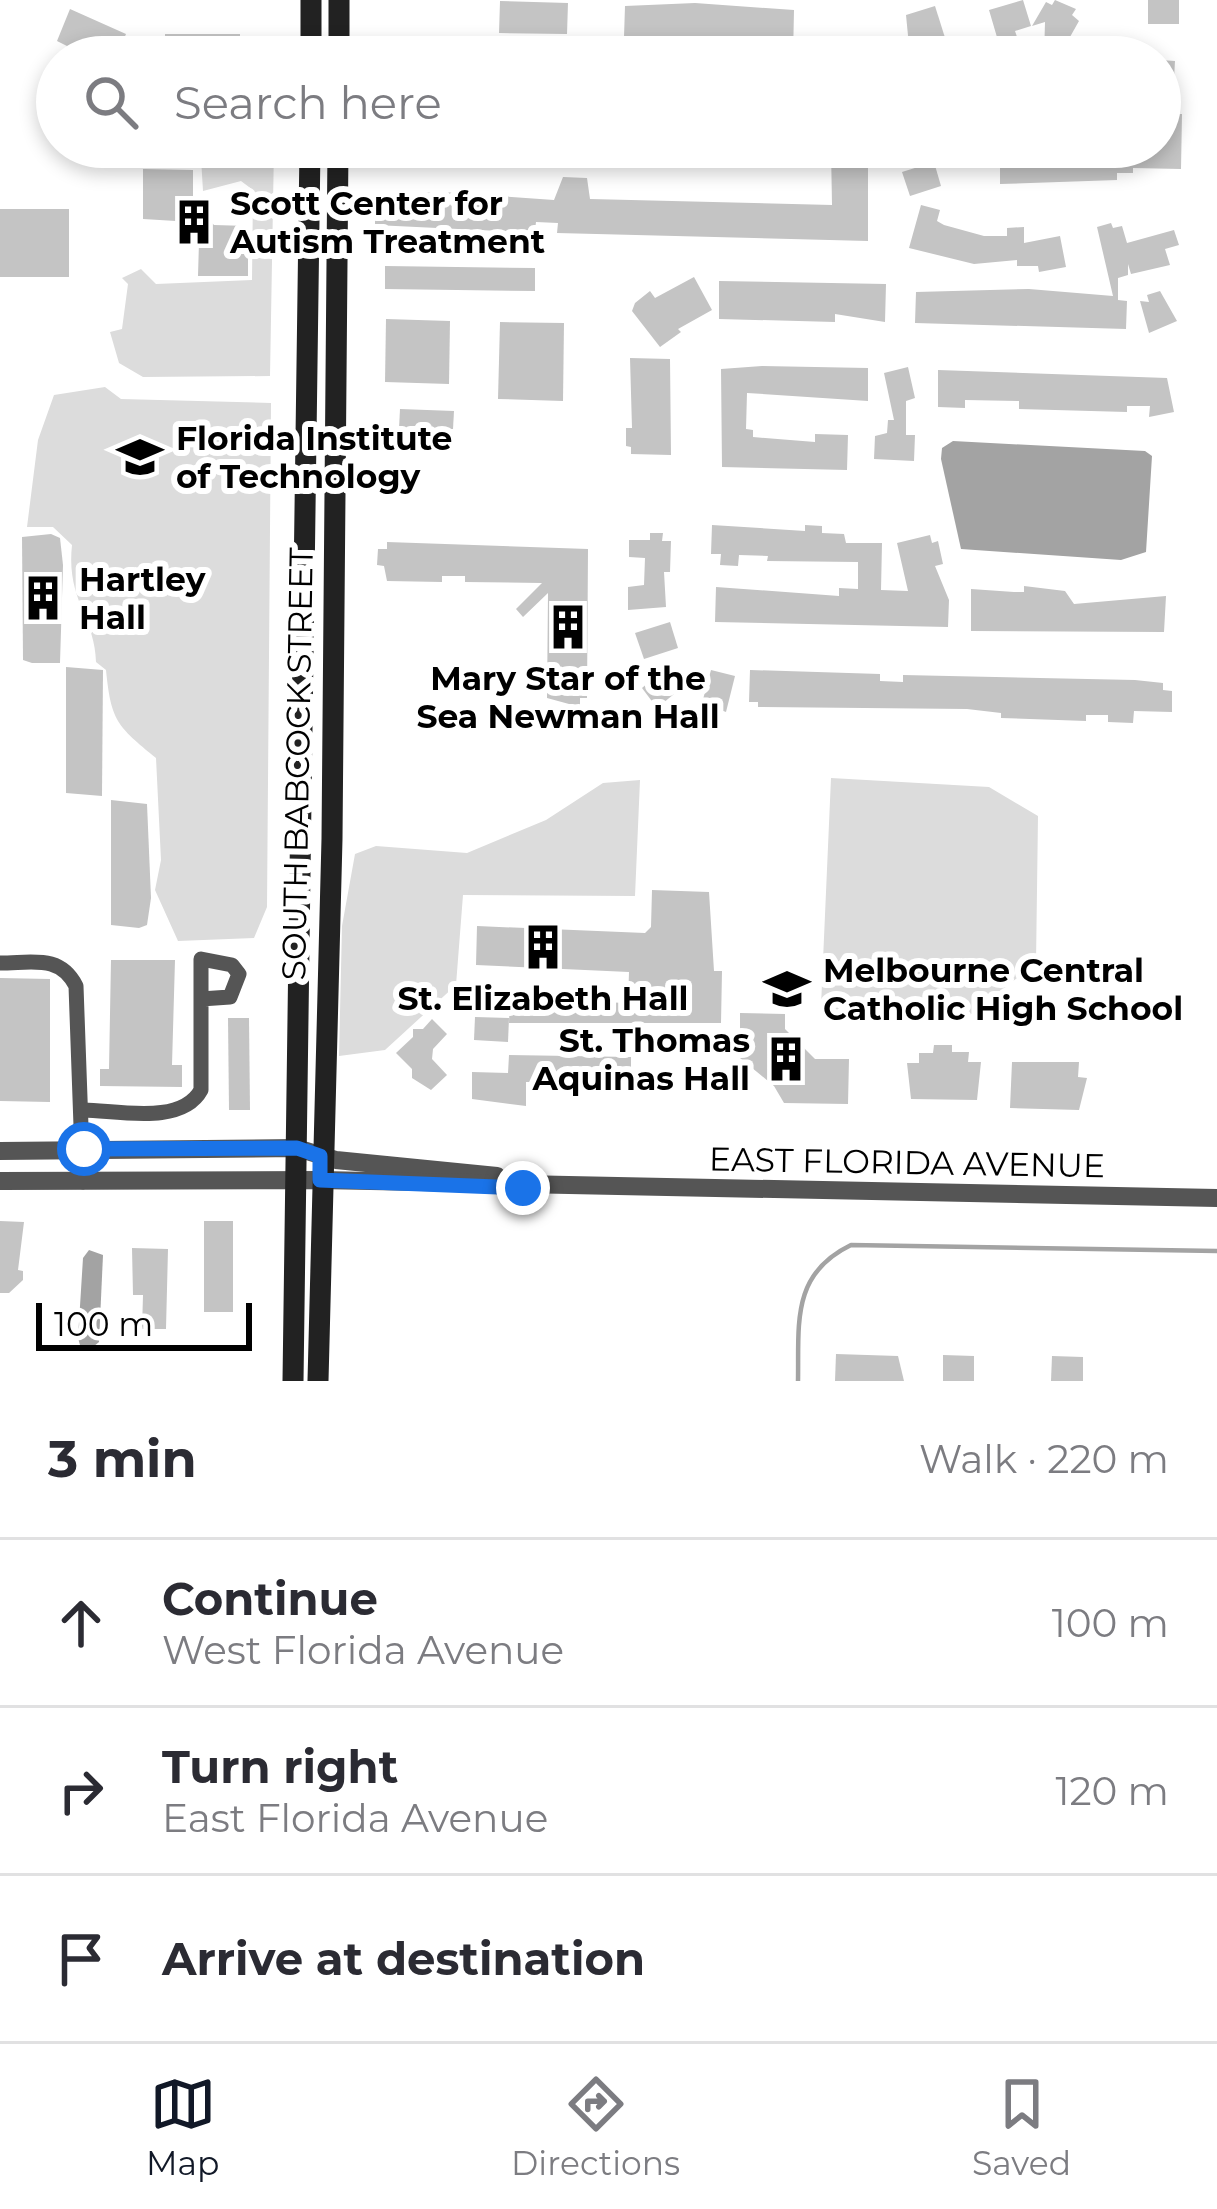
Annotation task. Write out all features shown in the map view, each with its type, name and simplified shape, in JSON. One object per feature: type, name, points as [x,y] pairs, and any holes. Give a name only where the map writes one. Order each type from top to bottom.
[{"type":"main road","points":[[311,0],[311,36]]},
{"type":"main road","points":[[339,0],[341,36]]},
{"type":"main road","name":"SOUTH BABCOCK STREET","points":[[310,168],[297,1148],[309,1180],[318,1381]]},
{"type":"main road","name":"SOUTH BABCOCK STREET","points":[[293,1381],[309,1180],[320,1156],[332,839],[338,168]]},
{"type":"street","points":[[0,963],[54,962],[68,970],[76,986],[83,1182]]},
{"type":"street","points":[[84,1110],[176,1112],[194,1104],[202,1090],[201,998]]},
{"type":"street","name":"EAST FLORIDA AVENUE","points":[[0,1151],[297,1148],[320,1156],[595,1185]]},
{"type":"street","name":"EAST FLORIDA AVENUE","points":[[0,1181],[309,1180],[1217,1198]]},
{"type":"shaded area","points":[[202,168],[274,168],[270,376],[143,377],[119,363],[110,332],[122,329],[128,284],[122,278],[141,269],[156,284],[252,280],[253,190],[241,181],[203,191]]},
{"type":"shaded area","points":[[105,387],[121,399],[271,403],[267,907],[254,938],[178,941],[155,890],[161,860],[156,758],[124,730],[114,712],[106,670],[96,662],[73,580],[72,545],[53,527],[27,527],[38,440],[54,395]]},
{"type":"shaded area","points":[[953,441],[1145,451],[1152,456],[1146,552],[1121,560],[961,549],[941,459],[942,448]]},
{"type":"shaded area","points":[[831,778],[989,787],[1038,816],[1036,963],[965,1019],[938,1020],[901,998],[851,1018],[821,1006]]},
{"type":"shaded area","points":[[640,780],[635,896],[463,895],[456,985],[385,1050],[339,1056],[342,926],[355,854],[376,846],[467,853],[546,820],[603,783]]},
{"type":"shaded area","points":[[89,1250],[103,1255],[99,1342],[93,1347],[80,1345],[78,1338],[83,1258]]},
{"type":"building","points":[[1023,0],[1031,26],[1015,31],[1017,36],[997,36],[989,10]]},
{"type":"building","points":[[1055,0],[1076,9],[1072,15],[1079,21],[1071,36],[1045,36],[1045,22],[1032,26],[1046,2],[1052,5]]},
{"type":"building","points":[[1148,0],[1179,0],[1179,24],[1148,24]]},
{"type":"building","points":[[500,1],[568,3],[567,34],[499,33]]},
{"type":"building","points":[[695,3],[794,10],[793,36],[624,36],[625,6]]},
{"type":"building","points":[[935,6],[944,36],[908,36],[906,15]]},
{"type":"building","points":[[70,9],[126,34],[125,36],[59,36]]},
{"type":"building","points":[[165,34],[240,34],[240,36]]},
{"type":"building","points":[[831,168],[868,168],[868,241],[557,233],[558,223],[536,222],[535,230],[522,232],[375,225],[375,195],[443,192],[554,200],[563,177],[587,178],[590,199],[832,205]]},
{"type":"building","points":[[936,168],[941,186],[910,196],[902,172]]},
{"type":"building","points":[[1000,168],[1133,168],[1133,173],[1117,173],[1117,180],[1000,184]]},
{"type":"building","name":"Scott Center for Autism Treatment","points":[[143,169],[193,170],[193,203],[214,225],[248,226],[248,276],[198,276],[199,242],[176,221],[143,219]]},
{"type":"building","points":[[921,205],[940,210],[937,221],[944,225],[984,236],[1007,236],[1007,228],[1024,227],[1024,243],[1060,236],[1066,267],[1039,272],[1038,266],[1017,266],[1017,260],[974,264],[909,248]]},
{"type":"building","points":[[0,209],[69,209],[69,277],[0,277]]},
{"type":"building","points":[[1111,223],[1113,228],[1122,226],[1127,243],[1174,230],[1179,245],[1165,249],[1170,265],[1131,274],[1128,264],[1128,275],[1118,278],[1118,300],[1127,301],[1126,329],[915,323],[916,292],[1029,289],[1113,296],[1097,227]]},
{"type":"building","points":[[385,266],[535,268],[535,291],[385,289]]},
{"type":"building","points":[[694,277],[712,310],[678,329],[681,332],[660,347],[632,311],[635,303],[650,291],[655,298]]},
{"type":"building","points":[[719,281],[886,284],[885,322],[835,314],[835,322],[719,319]]},
{"type":"building","points":[[1160,291],[1177,321],[1149,333],[1140,301],[1149,302],[1147,295]]},
{"type":"building","points":[[386,319],[450,321],[449,384],[385,382]]},
{"type":"building","points":[[500,322],[564,323],[563,401],[498,399]]},
{"type":"building","points":[[630,358],[670,359],[671,455],[631,454],[631,447],[626,446],[626,428],[632,428]]},
{"type":"building","points":[[908,367],[915,398],[906,401],[906,435],[915,435],[914,461],[874,459],[875,436],[887,433],[888,420],[894,420],[884,373]]},
{"type":"building","points":[[868,368],[868,401],[747,393],[746,429],[753,430],[753,437],[815,442],[815,434],[848,435],[847,470],[722,467],[721,369]]},
{"type":"building","points":[[938,370],[1167,378],[1174,412],[1149,417],[1150,406],[1127,406],[1127,412],[1019,409],[1019,401],[965,400],[965,408],[938,407]]},
{"type":"building","points":[[400,409],[454,411],[453,429],[399,429]]},
{"type":"building","points":[[712,525],[805,531],[805,525],[822,526],[822,533],[844,534],[846,543],[882,543],[881,590],[908,591],[897,543],[930,535],[932,543],[938,541],[943,564],[935,566],[949,600],[948,627],[715,622],[716,587],[839,596],[839,588],[858,589],[858,562],[767,561],[768,556],[739,555],[738,566],[720,565],[721,554],[711,554]]},
{"type":"building","points":[[650,533],[663,533],[662,541],[671,541],[670,572],[664,572],[666,607],[628,610],[628,587],[644,585],[645,558],[629,557],[629,540],[650,540]]},
{"type":"building","name":"Hartley Hall","points":[[51,534],[60,538],[63,565],[60,663],[32,663],[23,660],[22,537]]},
{"type":"building","name":"Mary Star of the Sea Newman Hall","points":[[387,542],[588,549],[587,698],[580,698],[580,707],[547,698],[548,593],[523,617],[516,609],[542,583],[465,582],[465,576],[442,576],[442,582],[387,581],[384,566],[377,565],[378,549],[387,549]]},
{"type":"building","points":[[1024,586],[1065,591],[1074,604],[1166,596],[1164,632],[971,631],[971,589],[1024,592]]},
{"type":"building","points":[[670,622],[678,648],[644,659],[635,633]]},
{"type":"building","points":[[669,665],[685,685],[657,708],[642,688]]},
{"type":"building","points":[[66,667],[103,670],[102,796],[66,793]]},
{"type":"building","points":[[711,670],[735,676],[726,712],[702,703]]},
{"type":"building","points":[[750,670],[880,674],[880,681],[903,682],[903,675],[1135,680],[1163,683],[1163,690],[1172,691],[1172,712],[1134,711],[1133,723],[1108,722],[1108,715],[1086,715],[1086,721],[1001,718],[1001,713],[967,709],[758,707],[758,702],[749,702]]},
{"type":"building","points":[[111,800],[147,804],[151,898],[147,925],[139,928],[111,925]]},
{"type":"building","points":[[652,890],[709,892],[714,971],[722,971],[721,1023],[509,1023],[510,999],[628,1003],[629,972],[476,965],[477,926],[645,933],[651,927]]},
{"type":"building","points":[[111,960],[175,960],[172,1065],[182,1065],[182,1087],[100,1086],[100,1069],[109,1069]]},
{"type":"building","points":[[0,978],[50,979],[50,1102],[0,1101]]},
{"type":"building","name":"St. Thomas Aquinas Hall","points":[[740,1013],[785,1014],[785,1029],[815,1059],[849,1059],[848,1104],[784,1103],[774,1086],[740,1058]]},
{"type":"building","points":[[475,1017],[509,1018],[508,1042],[474,1040]]},
{"type":"building","points":[[228,1018],[249,1018],[250,1110],[229,1110]]},
{"type":"building","points":[[432,1019],[447,1034],[433,1049],[432,1059],[447,1075],[431,1090],[412,1078],[412,1069],[396,1053],[413,1037],[413,1029],[423,1029]]},
{"type":"building","points":[[934,1045],[952,1045],[952,1052],[969,1052],[968,1062],[981,1062],[977,1100],[911,1099],[907,1063],[919,1063],[919,1053],[933,1053]]},
{"type":"building","points":[[509,1055],[631,1057],[631,1083],[526,1082],[526,1106],[472,1099],[472,1072],[508,1073]]},
{"type":"building","points":[[1012,1062],[1079,1062],[1078,1077],[1087,1078],[1079,1110],[1010,1108]]},
{"type":"building","points":[[0,1221],[24,1222],[18,1270],[23,1271],[23,1280],[9,1293],[0,1293]]},
{"type":"building","points":[[204,1221],[233,1221],[233,1312],[204,1312]]},
{"type":"building","points":[[132,1248],[168,1249],[166,1329],[142,1329],[143,1295],[133,1295]]},
{"type":"building","points":[[836,1354],[898,1356],[904,1381],[835,1381]]},
{"type":"building","points":[[943,1355],[974,1356],[974,1381],[943,1381]]},
{"type":"building","points":[[1052,1356],[1083,1357],[1083,1381],[1051,1381]]},
{"type":"waterway","points":[[798,1381],[799,1320],[808,1285],[818,1270],[851,1245],[1217,1251]]},
{"type":"place","name":"Scott Center for Autism Treatment","points":[[194,222]]},
{"type":"place","name":"Florida Institute of Technology","points":[[140,457]]},
{"type":"place","name":"Hartley Hall","points":[[43,598]]},
{"type":"place","name":"Mary Star of the Sea Newman Hall","points":[[568,627]]},
{"type":"place","name":"St. Elizabeth Hall","points":[[543,947]]},
{"type":"place","name":"Melbourne Central Catholic High School","points":[[787,989]]},
{"type":"place","name":"St. Thomas Aquinas Hall","points":[[786,1059]]},
{"type":"route","points":[[84,1149],[297,1148],[320,1156],[320,1180],[523,1188]]}]
